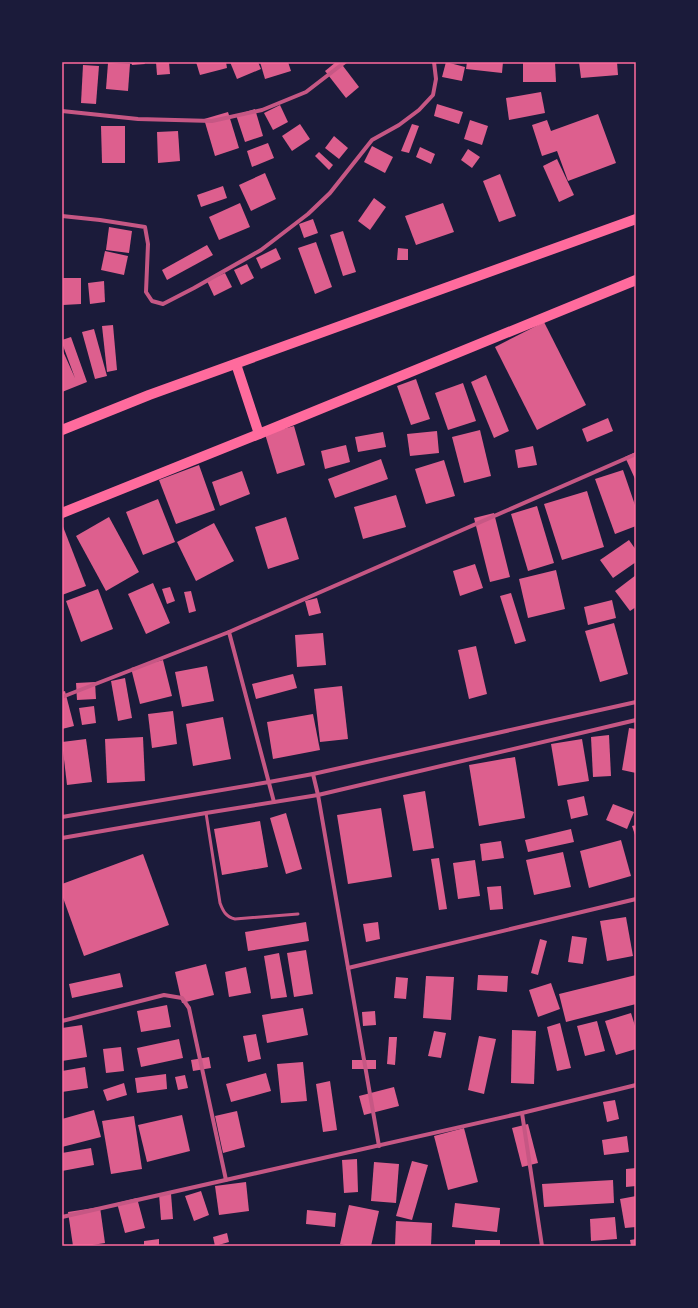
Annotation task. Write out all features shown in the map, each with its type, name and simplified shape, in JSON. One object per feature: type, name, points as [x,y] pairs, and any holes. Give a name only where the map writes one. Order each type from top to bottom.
[{"type":"main road","points":[[62,430],[149,395],[636,218]]},
{"type":"main road","points":[[62,513],[636,280]]},
{"type":"main road","points":[[236,364],[259,434]]},
{"type":"street","points":[[62,111],[138,119],[212,121],[262,110],[306,92],[346,62]]},
{"type":"street","points":[[62,216],[146,227],[148,244],[146,292],[152,301],[163,304],[261,250],[308,214],[330,192],[372,140],[399,125],[414,114],[433,95],[436,79],[434,62]]},
{"type":"street","points":[[62,697],[229,632],[636,454]]},
{"type":"street","points":[[229,632],[274,802]]},
{"type":"street","points":[[62,817],[313,774],[636,702]]},
{"type":"street","points":[[62,838],[318,795],[636,720]]},
{"type":"street","points":[[313,774],[318,795],[378,1146]]},
{"type":"street","points":[[348,968],[636,899]]},
{"type":"street","points":[[62,1021],[164,996],[182,998],[189,1008],[226,1180]]},
{"type":"street","points":[[62,1217],[522,1113],[636,1085]]},
{"type":"street","points":[[522,1113],[542,1246]]},
{"type":"lane","points":[[206,813],[220,902],[224,912],[230,918],[236,919],[298,914]]},
{"type":"building","points":[[131,62],[144,62],[145,64],[132,65]]},
{"type":"building","points":[[156,62],[169,62],[170,74],[157,75]]},
{"type":"building","points":[[196,62],[226,62],[227,68],[200,75]]},
{"type":"building","points":[[230,62],[258,62],[261,69],[237,79]]},
{"type":"building","points":[[260,62],[288,62],[291,71],[265,79]]},
{"type":"building","points":[[336,62],[340,62],[359,87],[346,98],[325,71]]},
{"type":"building","points":[[446,62],[465,67],[462,81],[442,77]]},
{"type":"building","points":[[467,62],[503,62],[502,73],[466,69]]},
{"type":"building","points":[[523,62],[555,62],[556,82],[523,82]]},
{"type":"building","points":[[579,62],[617,62],[618,75],[581,78]]},
{"type":"building","points":[[108,63],[130,64],[128,91],[106,89]]},
{"type":"building","points":[[83,65],[99,66],[96,104],[81,103]]},
{"type":"building","points":[[541,92],[545,113],[509,120],[506,98]]},
{"type":"building","points":[[437,104],[463,112],[459,124],[434,116]]},
{"type":"building","points":[[280,105],[288,122],[273,130],[264,113]]},
{"type":"building","points":[[255,109],[263,136],[245,142],[236,115]]},
{"type":"building","points":[[228,112],[239,148],[215,156],[204,119]]},
{"type":"building","points":[[598,114],[616,163],[568,181],[557,151],[542,156],[532,125],[547,120],[551,131]]},
{"type":"building","points":[[470,120],[488,126],[482,145],[464,139]]},
{"type":"building","points":[[300,124],[310,139],[292,151],[282,136]]},
{"type":"building","points":[[412,124],[419,126],[409,153],[401,151]]},
{"type":"building","points":[[101,126],[125,126],[125,163],[102,163]]},
{"type":"building","points":[[178,131],[180,161],[158,163],[157,132]]},
{"type":"building","points":[[334,136],[348,148],[339,159],[325,148]]},
{"type":"building","points":[[268,143],[274,158],[252,167],[247,151]]},
{"type":"building","points":[[372,146],[393,157],[385,173],[364,162]]},
{"type":"building","points":[[420,147],[435,154],[431,164],[416,157]]},
{"type":"building","points":[[468,149],[480,157],[472,168],[461,160]]},
{"type":"building","points":[[319,152],[333,165],[329,170],[315,156]]},
{"type":"building","points":[[557,159],[574,195],[559,202],[543,166]]},
{"type":"building","points":[[265,173],[276,199],[251,211],[239,185]]},
{"type":"building","points":[[500,174],[516,216],[499,222],[483,181]]},
{"type":"building","points":[[223,186],[227,198],[201,207],[197,195]]},
{"type":"building","points":[[374,198],[386,207],[370,230],[358,221]]},
{"type":"building","points":[[240,203],[250,227],[219,240],[209,217]]},
{"type":"building","points":[[443,203],[454,232],[416,245],[405,216]]},
{"type":"building","points":[[313,219],[318,233],[304,238],[299,224]]},
{"type":"building","points":[[109,227],[132,231],[129,253],[106,250]]},
{"type":"building","points":[[343,231],[356,272],[343,276],[330,235]]},
{"type":"building","points":[[316,242],[332,287],[315,294],[298,248]]},
{"type":"building","points":[[207,245],[213,255],[167,280],[162,270]]},
{"type":"building","points":[[276,248],[281,259],[261,269],[256,258]]},
{"type":"building","points":[[398,248],[408,249],[408,260],[397,260]]},
{"type":"building","points":[[105,251],[128,256],[124,275],[101,270]]},
{"type":"building","points":[[247,264],[254,278],[241,285],[234,270]]},
{"type":"building","points":[[225,273],[232,287],[214,296],[207,281]]},
{"type":"building","points":[[63,278],[81,278],[81,304],[63,305]]},
{"type":"building","points":[[104,281],[105,302],[90,304],[88,283]]},
{"type":"building","points":[[544,322],[586,405],[537,430],[495,347]]},
{"type":"building","points":[[113,325],[117,370],[107,372],[102,326]]},
{"type":"building","points":[[94,329],[107,376],[95,379],[82,332]]},
{"type":"building","points":[[71,337],[87,382],[62,392],[62,349],[75,378],[62,343],[62,340]]},
{"type":"building","points":[[486,375],[509,431],[494,438],[471,382]]},
{"type":"building","points":[[416,379],[430,419],[411,425],[397,386]]},
{"type":"building","points":[[463,383],[476,421],[448,430],[435,393]]},
{"type":"building","points":[[608,418],[613,431],[587,442],[582,429]]},
{"type":"building","points":[[294,426],[305,465],[277,474],[265,434]]},
{"type":"building","points":[[480,430],[491,476],[464,483],[452,437]]},
{"type":"building","points":[[437,431],[439,453],[410,456],[407,434]]},
{"type":"building","points":[[383,432],[386,447],[358,452],[355,437]]},
{"type":"building","points":[[346,445],[350,462],[325,469],[321,451]]},
{"type":"building","points":[[533,446],[537,465],[518,468],[515,450]]},
{"type":"building","points":[[636,452],[636,481],[625,457]]},
{"type":"building","points":[[381,459],[388,479],[335,498],[328,479]]},
{"type":"building","points":[[444,460],[455,496],[426,504],[415,469]]},
{"type":"building","points":[[199,465],[215,510],[176,524],[159,480]]},
{"type":"building","points":[[623,470],[636,508],[636,526],[615,534],[595,479]]},
{"type":"building","points":[[242,471],[250,494],[220,506],[212,482]]},
{"type":"building","points":[[587,491],[604,547],[562,560],[544,504]]},
{"type":"building","points":[[396,495],[406,527],[363,539],[354,507]]},
{"type":"building","points":[[158,499],[175,542],[143,555],[126,512]]},
{"type":"building","points":[[537,506],[554,563],[528,571],[511,514]]},
{"type":"building","points":[[494,513],[510,577],[490,582],[474,518]]},
{"type":"building","points":[[109,517],[139,572],[106,591],[76,536]]},
{"type":"building","points":[[286,517],[299,559],[268,569],[255,527]]},
{"type":"building","points":[[214,523],[234,561],[196,581],[177,542]]},
{"type":"building","points":[[62,524],[86,586],[62,595]]},
{"type":"building","points":[[629,540],[636,550],[636,562],[613,578],[600,560]]},
{"type":"building","points":[[475,564],[483,588],[460,596],[453,571]]},
{"type":"building","points":[[556,570],[565,609],[528,618],[519,579]]},
{"type":"building","points":[[636,575],[636,607],[630,611],[615,591]]},
{"type":"building","points":[[153,583],[170,623],[146,634],[128,594]]},
{"type":"building","points":[[170,587],[175,601],[167,604],[162,589]]},
{"type":"building","points":[[98,589],[113,629],[81,642],[66,601]]},
{"type":"building","points":[[191,591],[196,611],[189,613],[184,592]]},
{"type":"building","points":[[511,593],[526,641],[515,644],[500,596]]},
{"type":"building","points":[[317,598],[321,613],[309,616],[305,601]]},
{"type":"building","points":[[612,600],[616,618],[588,625],[584,607]]},
{"type":"building","points":[[614,623],[628,674],[600,682],[585,631]]},
{"type":"building","points":[[323,633],[326,665],[297,667],[295,635]]},
{"type":"building","points":[[476,646],[487,694],[469,699],[458,650]]},
{"type":"building","points":[[163,660],[172,696],[140,704],[131,668]]},
{"type":"building","points":[[207,666],[214,701],[182,707],[175,672]]},
{"type":"building","points":[[293,674],[297,688],[256,699],[252,684]]},
{"type":"building","points":[[125,678],[132,718],[118,721],[111,681]]},
{"type":"building","points":[[95,682],[96,699],[77,700],[76,683]]},
{"type":"building","points":[[342,686],[348,739],[320,742],[314,689]]},
{"type":"building","points":[[65,691],[74,726],[62,729],[62,692]]},
{"type":"building","points":[[94,706],[96,723],[82,725],[79,708]]},
{"type":"building","points":[[173,711],[177,744],[152,748],[148,714]]},
{"type":"building","points":[[313,714],[320,750],[273,759],[267,722]]},
{"type":"building","points":[[223,717],[231,759],[193,766],[186,724]]},
{"type":"building","points":[[629,728],[636,729],[636,773],[622,770]]},
{"type":"building","points":[[609,735],[611,776],[593,777],[591,737]]},
{"type":"building","points":[[143,737],[145,781],[107,783],[105,739]]},
{"type":"building","points":[[86,739],[92,782],[67,785],[62,742]]},
{"type":"building","points":[[582,739],[589,781],[558,786],[551,744]]},
{"type":"building","points":[[515,757],[525,818],[479,826],[469,765]]},
{"type":"building","points":[[425,791],[434,848],[413,851],[403,795]]},
{"type":"building","points":[[584,796],[588,815],[571,819],[567,800]]},
{"type":"building","points":[[613,804],[634,812],[627,829],[606,820]]},
{"type":"building","points":[[381,808],[392,877],[348,884],[337,815]]},
{"type":"building","points":[[286,813],[302,869],[286,874],[270,818]]},
{"type":"building","points":[[260,821],[268,867],[222,875],[214,829]]},
{"type":"building","points":[[636,825],[636,838],[632,826]]},
{"type":"building","points":[[571,829],[574,842],[528,852],[525,840]]},
{"type":"building","points":[[621,840],[631,876],[589,888],[580,851]]},
{"type":"building","points":[[501,841],[504,858],[482,861],[480,844]]},
{"type":"building","points":[[563,852],[571,887],[534,895],[526,860]]},
{"type":"building","points":[[143,854],[169,925],[84,956],[62,895],[62,884]]},
{"type":"building","points":[[439,858],[447,909],[439,910],[431,859]]},
{"type":"building","points":[[475,860],[480,896],[458,899],[453,863]]},
{"type":"building","points":[[501,886],[503,909],[490,910],[487,887]]},
{"type":"building","points":[[626,917],[633,956],[607,961],[600,921]]},
{"type":"building","points":[[306,922],[309,941],[248,951],[245,932]]},
{"type":"building","points":[[378,922],[380,939],[366,942],[363,924]]},
{"type":"building","points":[[572,936],[587,938],[583,964],[568,962]]},
{"type":"building","points":[[540,939],[547,941],[538,975],[531,973]]},
{"type":"building","points":[[306,950],[313,994],[294,997],[287,953]]},
{"type":"building","points":[[279,953],[287,997],[271,999],[264,956]]},
{"type":"building","points":[[206,964],[214,995],[182,1003],[175,972]]},
{"type":"building","points":[[246,967],[251,993],[229,997],[225,972]]},
{"type":"building","points":[[120,973],[123,987],[72,998],[69,984]]},
{"type":"building","points":[[478,975],[508,976],[507,992],[477,990]]},
{"type":"building","points":[[636,975],[636,1004],[566,1022],[559,994]]},
{"type":"building","points":[[426,976],[454,977],[451,1020],[423,1018]]},
{"type":"building","points":[[396,977],[408,978],[406,999],[394,998]]},
{"type":"building","points":[[551,983],[560,1009],[538,1017],[529,990]]},
{"type":"building","points":[[167,1005],[171,1027],[141,1032],[137,1011]]},
{"type":"building","points":[[303,1008],[308,1035],[267,1043],[262,1015]]},
{"type":"building","points":[[375,1011],[376,1025],[363,1026],[362,1012]]},
{"type":"building","points":[[631,1013],[636,1029],[636,1049],[616,1055],[605,1021]]},
{"type":"building","points":[[597,1021],[605,1051],[585,1056],[577,1026]]},
{"type":"building","points":[[560,1023],[571,1068],[557,1071],[547,1027]]},
{"type":"building","points":[[82,1025],[87,1057],[62,1061],[62,1028]]},
{"type":"building","points":[[512,1030],[536,1031],[534,1084],[511,1083]]},
{"type":"building","points":[[434,1031],[446,1033],[441,1058],[428,1056]]},
{"type":"building","points":[[256,1034],[261,1059],[248,1062],[243,1036]]},
{"type":"building","points":[[479,1036],[496,1039],[484,1094],[468,1090]]},
{"type":"building","points":[[389,1037],[397,1037],[395,1065],[387,1064]]},
{"type":"building","points":[[179,1039],[183,1058],[141,1067],[137,1048]]},
{"type":"building","points":[[121,1047],[124,1071],[106,1073],[103,1049]]},
{"type":"building","points":[[209,1057],[211,1068],[193,1071],[191,1060]]},
{"type":"building","points":[[352,1060],[376,1060],[376,1069],[352,1069]]},
{"type":"building","points":[[303,1062],[307,1101],[281,1103],[277,1064]]},
{"type":"building","points":[[85,1067],[88,1088],[62,1092],[62,1071]]},
{"type":"building","points":[[266,1073],[271,1091],[231,1102],[226,1084]]},
{"type":"building","points":[[166,1074],[167,1089],[137,1093],[135,1078]]},
{"type":"building","points":[[185,1075],[188,1088],[178,1090],[175,1077]]},
{"type":"building","points":[[330,1081],[337,1130],[323,1132],[316,1084]]},
{"type":"building","points":[[124,1083],[127,1095],[107,1101],[103,1090]]},
{"type":"building","points":[[394,1087],[399,1106],[364,1115],[359,1096]]},
{"type":"building","points":[[615,1100],[619,1119],[607,1122],[603,1102]]},
{"type":"building","points":[[94,1110],[101,1137],[62,1147],[62,1119]]},
{"type":"building","points":[[237,1111],[245,1147],[223,1153],[215,1116]]},
{"type":"building","points":[[182,1115],[190,1151],[147,1162],[138,1125]]},
{"type":"building","points":[[134,1116],[142,1169],[111,1174],[102,1121]]},
{"type":"building","points":[[528,1124],[538,1163],[522,1167],[512,1128]]},
{"type":"building","points":[[464,1128],[478,1182],[448,1190],[434,1136]]},
{"type":"building","points":[[627,1136],[629,1152],[604,1155],[602,1140]]},
{"type":"building","points":[[91,1148],[94,1165],[62,1171],[62,1153]]},
{"type":"building","points":[[357,1159],[358,1192],[344,1193],[342,1160]]},
{"type":"building","points":[[412,1161],[428,1165],[412,1220],[396,1216]]},
{"type":"building","points":[[374,1162],[399,1164],[396,1203],[371,1201]]},
{"type":"building","points":[[636,1168],[636,1186],[626,1187],[626,1169]]},
{"type":"building","points":[[613,1180],[614,1203],[544,1207],[542,1184]]},
{"type":"building","points":[[246,1182],[249,1211],[219,1215],[215,1186]]},
{"type":"building","points":[[201,1191],[209,1215],[194,1221],[185,1196]]},
{"type":"building","points":[[159,1194],[171,1194],[173,1219],[161,1220]]},
{"type":"building","points":[[636,1196],[636,1227],[625,1228],[620,1199]]},
{"type":"building","points":[[137,1198],[145,1228],[125,1233],[117,1203]]},
{"type":"building","points":[[455,1203],[500,1208],[497,1232],[452,1227]]},
{"type":"building","points":[[349,1205],[379,1211],[371,1246],[350,1246],[340,1244]]},
{"type":"building","points":[[100,1207],[105,1243],[86,1246],[73,1246],[68,1212]]},
{"type":"building","points":[[307,1210],[336,1213],[335,1227],[306,1224]]},
{"type":"building","points":[[615,1217],[617,1239],[591,1241],[590,1219]]},
{"type":"building","points":[[396,1221],[432,1223],[431,1246],[395,1246]]},
{"type":"building","points":[[227,1233],[229,1242],[215,1246],[213,1237]]},
{"type":"building","points":[[159,1239],[159,1246],[144,1246],[144,1241]]},
{"type":"building","points":[[636,1239],[636,1246],[631,1246],[630,1240]]},
{"type":"building","points":[[475,1240],[500,1240],[500,1246],[475,1246]]}]
